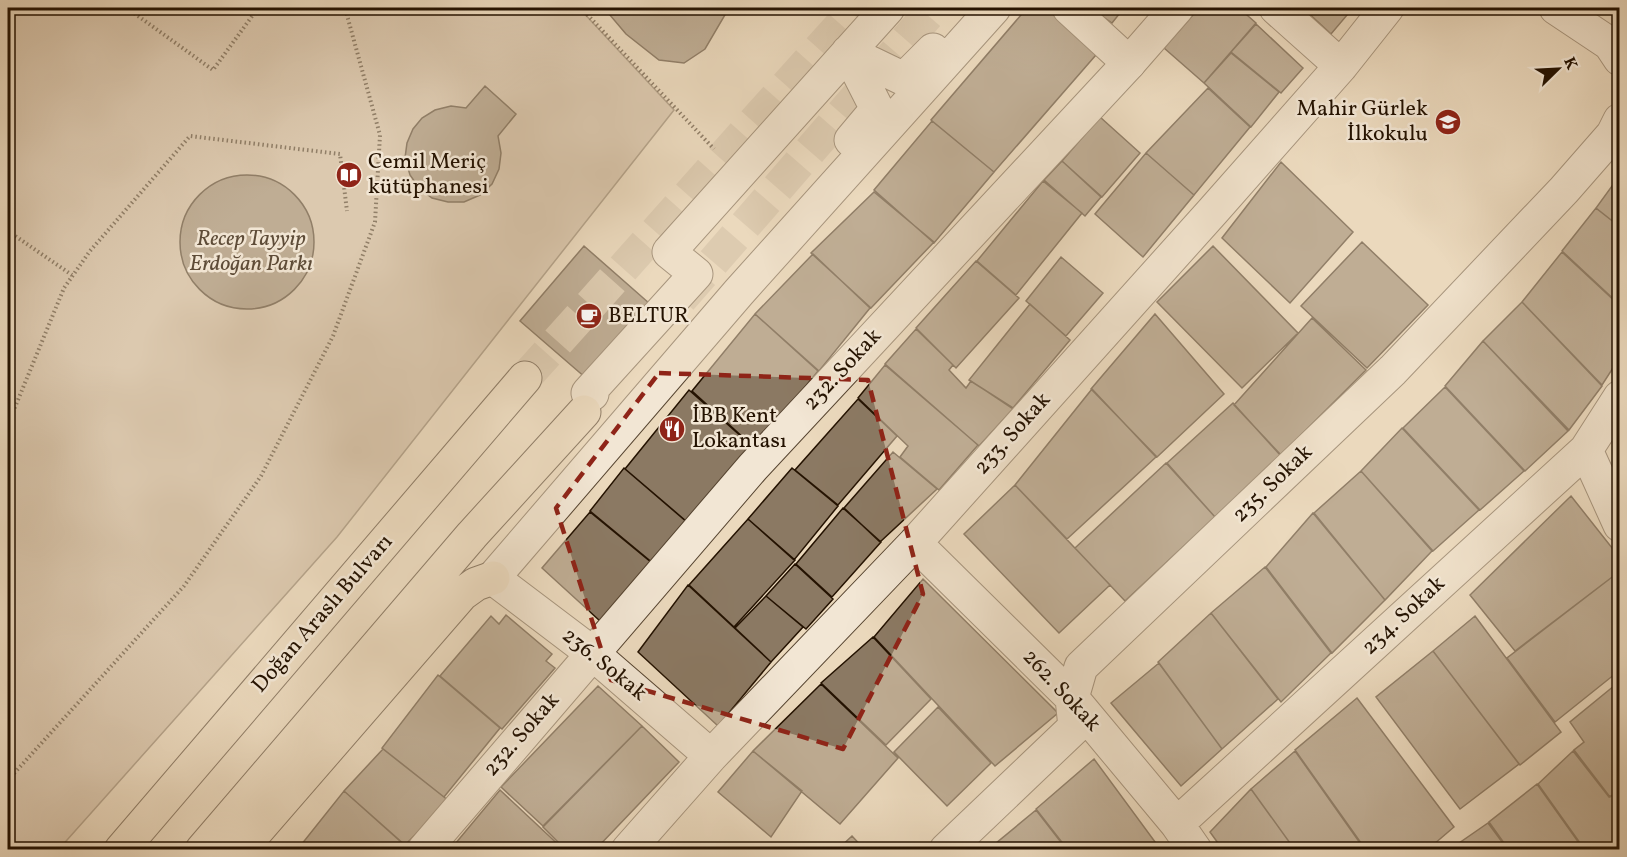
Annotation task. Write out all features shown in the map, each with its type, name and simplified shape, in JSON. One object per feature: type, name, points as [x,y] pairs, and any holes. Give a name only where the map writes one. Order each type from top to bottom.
[{"type":"main road","name":"Doğan Araslı Bulvarı","points":[[121,849],[525,378]]},
{"type":"main road","points":[[202,849],[588,403]]},
{"type":"main road","points":[[240,849],[462,594],[476,584],[493,578]]},
{"type":"street","points":[[588,403],[588,393],[696,274],[669,252],[888,8]]},
{"type":"street","points":[[849,52],[904,79],[974,8]]},
{"type":"street","points":[[493,578],[739,292],[994,8]]},
{"type":"street","points":[[1069,8],[1129,63]]},
{"type":"street","name":"232. Sokak","points":[[424,849],[753,467],[1129,63],[1177,8]]},
{"type":"street","points":[[1276,8],[1341,66]]},
{"type":"street","name":"233. Sokak","points":[[628,849],[711,756],[915,543],[1221,202],[1341,66],[1388,8]]},
{"type":"street","points":[[1556,8],[1610,44],[1620,59]]},
{"type":"street","points":[[739,292],[746,264],[877,109],[849,52]]},
{"type":"street","name":"235. Sokak","points":[[946,849],[1075,728],[1072,698],[1081,667],[1393,370],[1564,190],[1613,134],[1620,120]]},
{"type":"street","points":[[683,237],[708,261]]},
{"type":"street","name":"234. Sokak","points":[[1186,837],[1586,450],[1620,397]]},
{"type":"street","points":[[1586,450],[1620,525]]},
{"type":"street","name":"262. Sokak","points":[[915,543],[1072,698],[1186,837]]},
{"type":"street","name":"236. Sokak","points":[[493,578],[592,654],[711,756]]},
{"type":"path","points":[[127,8],[213,70],[258,8]]},
{"type":"path","points":[[8,780],[184,586],[261,476],[333,336],[375,222],[380,135],[345,8]]},
{"type":"path","points":[[581,8],[739,175]]},
{"type":"path","points":[[8,420],[64,288],[72,275],[90,251],[190,136],[340,154],[347,210]]},
{"type":"path","points":[[8,231],[72,275]]},
{"type":"path","points":[[8,609],[12,631],[8,641]]},
{"type":"highlighted area","points":[[659,373],[868,380],[923,594],[843,749],[611,680],[556,508]]},
{"type":"green space","name":"Recep Tayyip Erdoğan Parkı","points":[[8,8],[579,8],[674,110],[337,537],[59,849],[8,849]]},
{"type":"building","points":[[604,8],[729,8],[705,49],[684,63],[659,60],[626,34]]},
{"type":"building","points":[[1027,8],[1060,8],[1102,48],[994,172],[931,120]]},
{"type":"building","points":[[1090,8],[1124,8],[1112,23]]},
{"type":"building","points":[[1199,8],[1239,8],[1256,23],[1204,83],[1164,48]]},
{"type":"building","points":[[1303,8],[1353,8],[1331,34]]},
{"type":"building","points":[[1256,24],[1303,68],[1281,93],[1231,52]]},
{"type":"building","points":[[1231,53],[1279,92],[1251,127],[1204,83]]},
{"type":"building","points":[[485,86],[516,114],[498,136],[501,153],[499,169],[492,184],[480,195],[464,202],[448,202],[432,198],[419,188],[410,175],[405,158],[407,143],[413,129],[422,118],[435,110],[451,106],[466,108]]},
{"type":"building","points":[[1208,88],[1250,127],[1194,195],[1146,153]]},
{"type":"building","points":[[1100,117],[1140,153],[1102,197],[1062,161]]},
{"type":"building","points":[[932,121],[994,172],[934,243],[874,190]]},
{"type":"building","points":[[1146,153],[1194,195],[1143,257],[1095,214]]},
{"type":"building","points":[[1062,161],[1101,197],[1085,216],[1044,180]]},
{"type":"building","points":[[1281,162],[1353,232],[1290,303],[1222,238]]},
{"type":"building","points":[[247,175],[273,180],[294,195],[309,216],[314,242],[309,268],[294,289],[273,304],[247,309],[221,304],[200,289],[185,268],[180,242],[185,216],[200,195],[221,180]]},
{"type":"building","points":[[1620,175],[1620,227],[1596,208]]},
{"type":"building","points":[[1043,181],[1082,213],[1016,295],[977,261]]},
{"type":"building","points":[[874,192],[934,242],[871,308],[811,253]]},
{"type":"building","points":[[1596,208],[1620,227],[1620,305],[1562,251]]},
{"type":"building","points":[[1362,242],[1428,305],[1367,368],[1301,306]]},
{"type":"building","name":"BELTUR","points":[[584,246],[658,311],[594,385],[520,321]]},
{"type":"building","points":[[1213,246],[1298,333],[1242,388],[1157,302]]},
{"type":"building","points":[[1562,252],[1620,306],[1620,357],[1602,385],[1522,302]]},
{"type":"building","points":[[813,254],[870,308],[819,371],[755,314]]},
{"type":"building","points":[[1061,257],[1103,293],[1066,336],[1026,301]]},
{"type":"building","points":[[976,261],[1019,298],[956,368],[916,328]]},
{"type":"building","points":[[1522,302],[1602,386],[1569,430],[1483,341]]},
{"type":"building","points":[[1030,304],[1070,340],[1013,408],[969,380]]},
{"type":"building","points":[[755,314],[818,371],[756,449],[692,391]]},
{"type":"building","points":[[1155,314],[1224,394],[1157,457],[1091,389]]},
{"type":"building","points":[[1312,318],[1366,370],[1281,455],[1234,405]]},
{"type":"building","points":[[916,329],[953,365],[949,370],[966,388],[971,381],[1013,409],[979,446],[885,364]]},
{"type":"building","points":[[1483,341],[1568,431],[1525,471],[1445,386]]},
{"type":"building","points":[[885,365],[978,445],[939,490],[900,457],[908,446],[858,398]]},
{"type":"building","points":[[1445,387],[1524,471],[1480,510],[1403,428]]},
{"type":"building","points":[[1092,389],[1156,457],[1067,539],[1015,485]]},
{"type":"building","points":[[689,390],[753,447],[688,523],[625,469]]},
{"type":"building","points":[[858,399],[897,436],[838,505],[795,470]]},
{"type":"building","points":[[1233,403],[1281,456],[1215,517],[1167,463]]},
{"type":"building","points":[[1402,428],[1479,510],[1433,551],[1361,471]]},
{"type":"building","points":[[893,452],[937,489],[880,542],[844,508]]},
{"type":"building","points":[[1166,463],[1215,517],[1125,601],[1075,548]]},
{"type":"building","points":[[624,468],[686,521],[654,564],[590,511]]},
{"type":"building","points":[[792,468],[838,506],[794,560],[748,519]]},
{"type":"building","points":[[1361,471],[1432,551],[1385,600],[1314,513]]},
{"type":"building","points":[[1015,485],[1110,585],[1059,633],[964,534]]},
{"type":"building","points":[[1571,496],[1620,558],[1620,571],[1515,651],[1470,595]]},
{"type":"building","points":[[843,508],[881,542],[832,597],[796,564]]},
{"type":"building","points":[[590,512],[652,563],[600,621],[542,568]]},
{"type":"building","points":[[1313,513],[1385,600],[1332,653],[1266,567]]},
{"type":"building","points":[[748,519],[795,560],[734,627],[689,585]]},
{"type":"building","points":[[795,564],[833,599],[806,629],[766,596]]},
{"type":"building","points":[[1265,567],[1331,653],[1281,702],[1211,613]]},
{"type":"building","points":[[1620,571],[1620,670],[1555,722],[1507,658]]},
{"type":"building","points":[[923,579],[1058,713],[995,766],[874,637]]},
{"type":"building","points":[[688,585],[771,662],[718,726],[638,652]]},
{"type":"building","points":[[766,596],[803,627],[771,662],[735,628]]},
{"type":"building","points":[[1211,613],[1278,699],[1222,749],[1158,662]]},
{"type":"building","points":[[506,615],[552,654],[546,661],[555,668],[502,729],[440,676],[491,616],[499,624]]},
{"type":"building","points":[[1475,616],[1561,732],[1520,765],[1433,651]]},
{"type":"building","points":[[873,637],[931,699],[886,745],[821,683]]},
{"type":"building","points":[[1433,651],[1519,764],[1460,809],[1376,697]]},
{"type":"building","points":[[1159,663],[1222,749],[1181,786],[1111,703]]},
{"type":"building","points":[[438,675],[500,728],[444,797],[382,748]]},
{"type":"building","points":[[1620,681],[1620,789],[1610,797],[1574,750],[1584,742],[1570,722]]},
{"type":"building","points":[[821,684],[898,758],[840,824],[753,751]]},
{"type":"building","points":[[598,686],[642,726],[543,826],[501,787]]},
{"type":"building","points":[[1357,698],[1454,827],[1427,850],[1366,850],[1295,750]]},
{"type":"building","points":[[938,707],[991,763],[947,806],[894,752]]},
{"type":"building","points":[[642,726],[679,762],[595,850],[566,850],[543,827]]},
{"type":"building","points":[[383,749],[449,801],[405,845],[344,791]]},
{"type":"building","points":[[753,751],[802,791],[771,837],[718,792]]},
{"type":"building","points":[[1295,751],[1365,850],[1295,850],[1251,789]]},
{"type":"building","points":[[1573,751],[1609,797],[1615,793],[1620,798],[1620,850],[1585,850],[1538,784]]},
{"type":"building","points":[[1094,759],[1161,850],[1068,850],[1036,809]]},
{"type":"building","points":[[1537,784],[1584,850],[1509,850],[1489,822]]},
{"type":"building","points":[[1251,789],[1295,850],[1223,850],[1210,832]]},
{"type":"building","points":[[500,790],[564,850],[450,850]]},
{"type":"building","points":[[344,791],[401,842],[394,850],[297,850]]},
{"type":"building","points":[[1036,810],[1067,850],[999,850],[995,844]]},
{"type":"building","points":[[1488,823],[1508,850],[1449,850]]},
{"type":"building","points":[[852,836],[865,850],[837,850]]},
{"type":"tunnel","points":[[525,378],[856,8]]},
{"type":"tunnel","points":[[681,299],[934,8]]},
{"type":"place","name":"Mahir Gürlek İlkokulu","points":[[1448,122]]},
{"type":"place","name":"Cemil Meriç kütüphanesi","points":[[349,175]]},
{"type":"place","name":"BELTUR","points":[[589,316]]},
{"type":"place","name":"İBB Kent Lokantası","points":[[672,429]]}]
